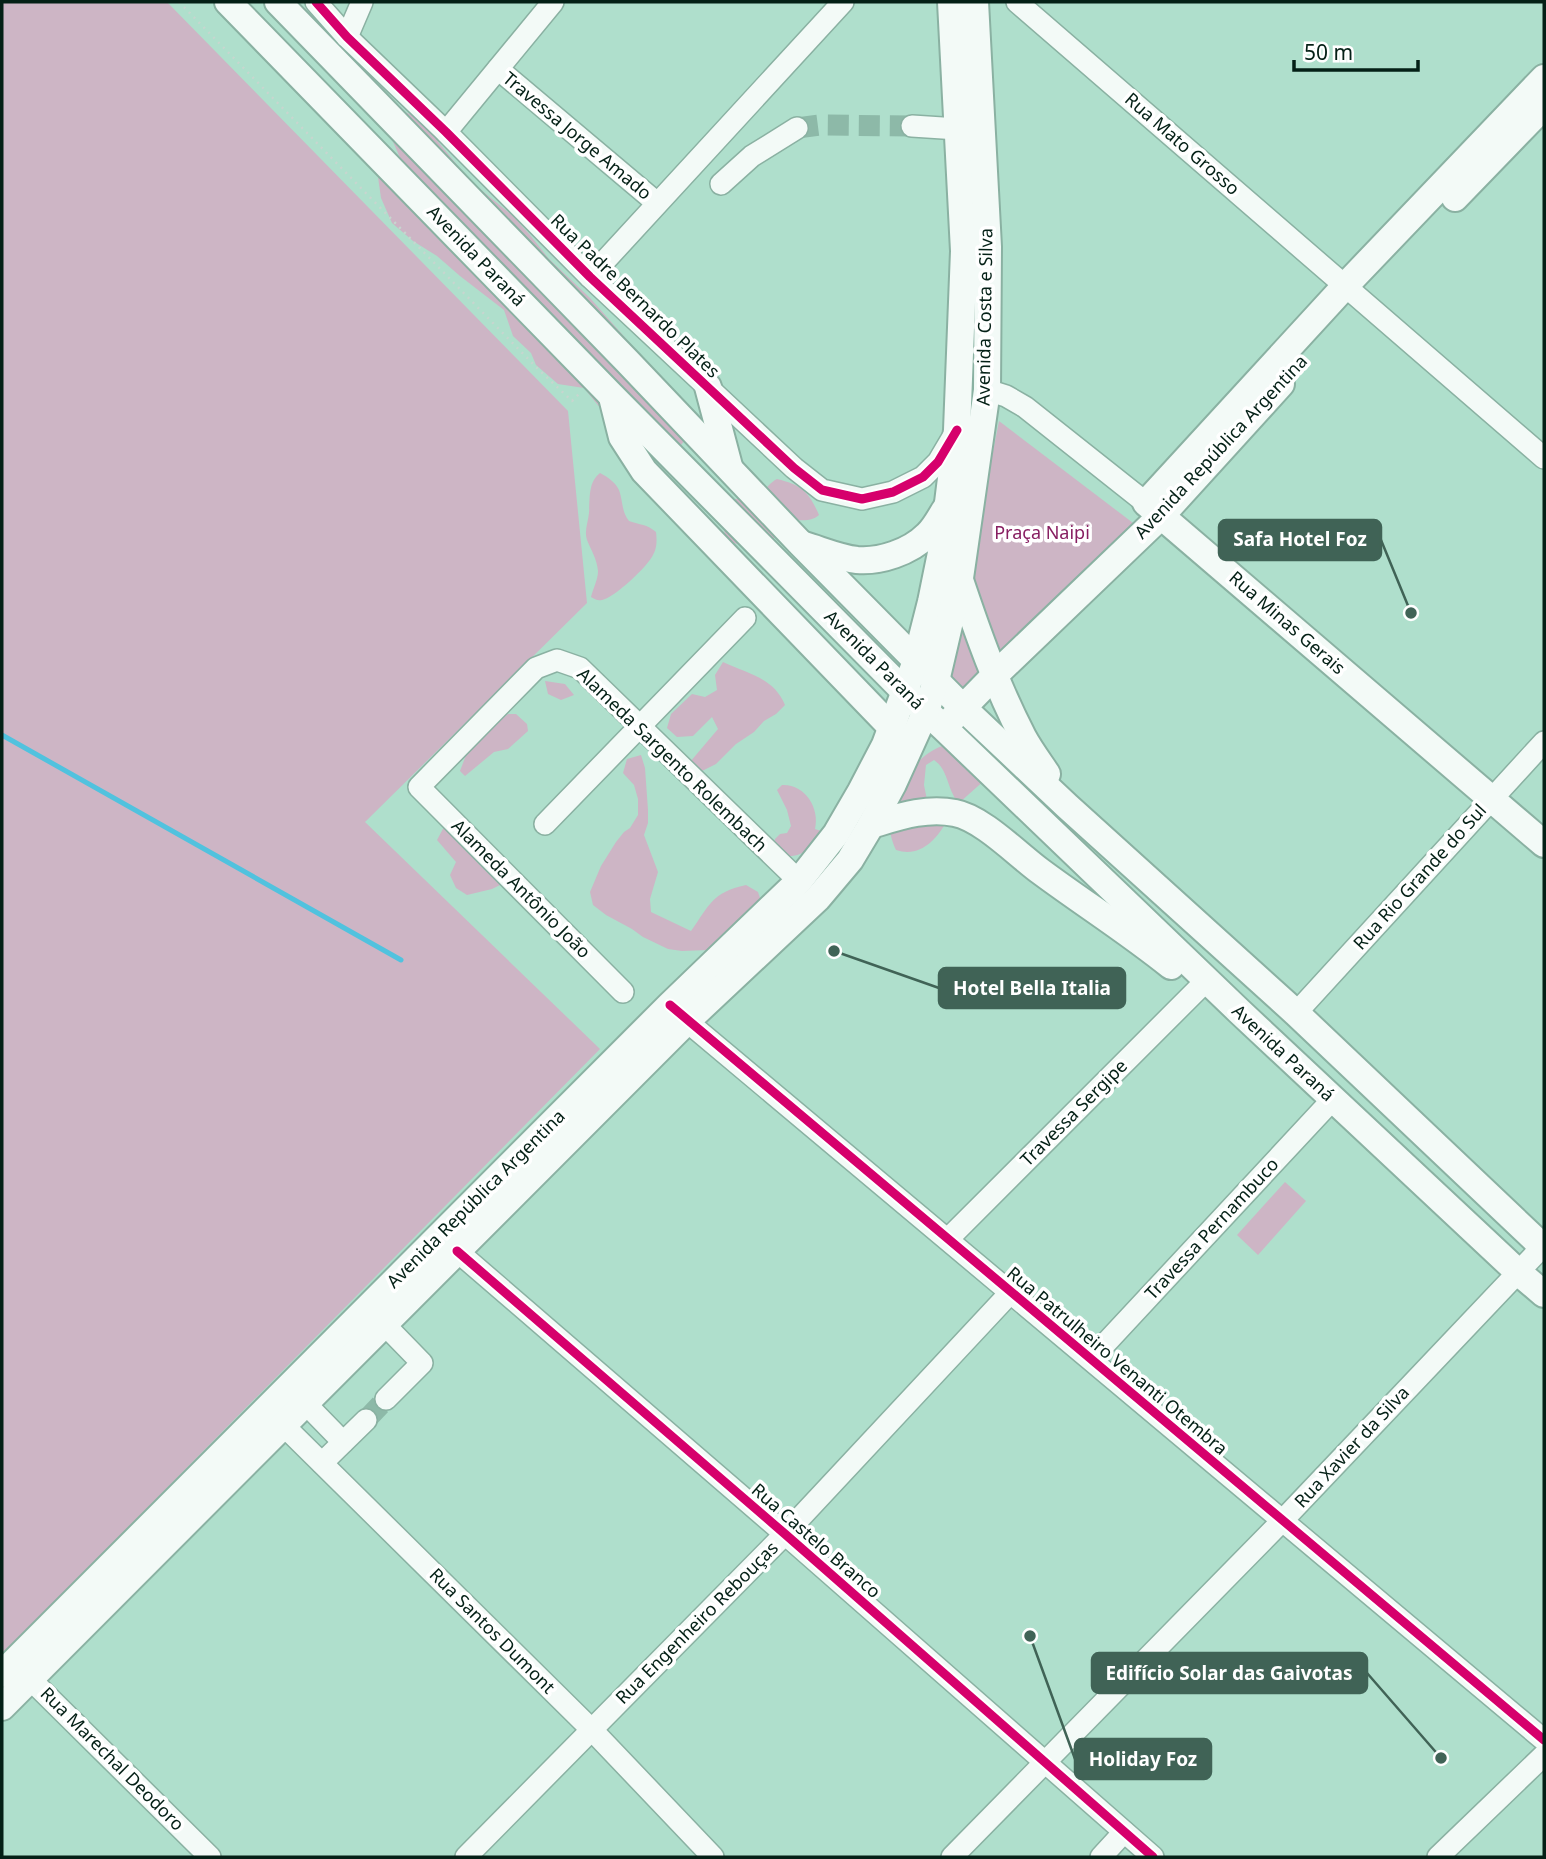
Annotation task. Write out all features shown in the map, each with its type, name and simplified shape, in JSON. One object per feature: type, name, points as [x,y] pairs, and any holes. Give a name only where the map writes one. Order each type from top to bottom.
[{"type":"main road","name":"Avenida Paraná","points":[[228,2],[905,692],[1332,1099],[1544,1294]]},
{"type":"main road","name":"Avenida Paraná","points":[[278,2],[962,707],[1296,1013],[1544,1246]]},
{"type":"main road","name":"Avenida Costa e Silva","points":[[905,692],[916,661],[943,543],[957,430],[964,251],[951,2]]},
{"type":"main road","name":"Avenida Costa e Silva","points":[[935,720],[936,681],[960,578],[987,390],[988,247],[975,2]]},
{"type":"main road","name":"Avenida República Argentina","points":[[2,1707],[15,1671],[275,1417],[678,1013],[818,898],[850,860],[893,784],[935,720],[962,707],[995,675],[1154,510],[1353,291],[1536,113],[1544,78]]},
{"type":"main road","points":[[603,387],[622,437],[644,471],[892,728]]},
{"type":"main road","points":[[708,387],[731,471]]},
{"type":"main road","points":[[801,544],[857,560],[888,557],[913,546],[927,536],[948,503]]},
{"type":"main road","name":"Rua Minas Gerais","points":[[1154,510],[1544,844]]},
{"type":"main road","points":[[960,578],[995,675],[1024,738],[1067,806]]},
{"type":"main road","name":"Avenida República Argentina","points":[[275,1417],[305,1404],[385,1325],[457,1251],[799,881],[836,834],[861,791],[885,746],[905,692]]},
{"type":"main road","points":[[871,825],[907,814],[932,811],[956,813],[975,821],[1199,988],[1239,1011]]},
{"type":"street","name":"Rua Padre Bernardo Plates","points":[[316,2],[347,37],[590,277],[794,468],[822,490],[862,499],[893,492],[923,477],[938,462],[957,430]]},
{"type":"street","points":[[347,37],[362,2]]},
{"type":"street","points":[[446,132],[553,2]]},
{"type":"street","points":[[590,277],[843,2]]},
{"type":"street","name":"Rua Mato Grosso","points":[[1017,2],[1544,458]]},
{"type":"street","name":"Travessa Jorge Amado","points":[[498,69],[657,203]]},
{"type":"street","points":[[912,126],[958,129]]},
{"type":"street","points":[[721,184],[752,156],[797,128]]},
{"type":"street","name":"Rua Minas Gerais","points":[[987,390],[1006,396],[1025,407],[1154,510]]},
{"type":"street","points":[[545,824],[745,618]]},
{"type":"street","name":"Alameda Sargento Rolembach","points":[[419,787],[536,668],[557,660],[580,668],[799,881]]},
{"type":"street","name":"Rua Rio Grande do Sul","points":[[1296,1013],[1544,742]]},
{"type":"street","name":"Alameda Antônio João","points":[[419,787],[623,992]]},
{"type":"street","name":"Travessa Sergipe","points":[[948,1239],[1199,988]]},
{"type":"street","name":"Rua Patrulheiro Venanti Otembra","points":[[678,1013],[1544,1740]]},
{"type":"street","name":"Travessa Pernambuco","points":[[1091,1359],[1332,1099]]},
{"type":"street","name":"Rua Xavier da Silva","points":[[952,1857],[1282,1521],[1544,1246]]},
{"type":"street","name":"Rua Castelo Branco","points":[[457,1251],[1153,1857]]},
{"type":"street","name":"Rua Engenheiro Rebouças","points":[[466,1857],[785,1534],[1011,1292]]},
{"type":"street","points":[[385,1325],[422,1363],[386,1399]]},
{"type":"street","points":[[305,1404],[343,1442]]},
{"type":"street","name":"Rua Santos Dumont","points":[[275,1417],[592,1730],[713,1857]]},
{"type":"street","points":[[322,1463],[366,1420]]},
{"type":"street","name":"Rua Marechal Deodoro","points":[[15,1671],[209,1857]]},
{"type":"street","points":[[1438,1857],[1544,1755]]},
{"type":"street","points":[[1101,1857],[1124,1832]]},
{"type":"path","points":[[180,2],[572,401],[603,387]]},
{"type":"green space","points":[[2,2],[167,2],[568,411],[587,603],[365,822],[600,1049],[2,1655]]},
{"type":"green space","points":[[391,107],[418,117],[470,181],[512,215],[549,259],[590,298],[682,402],[693,430],[677,450],[622,427],[601,409],[584,388],[558,384],[536,365],[531,353],[513,336],[504,310],[392,223],[381,198],[377,170],[404,167],[391,137]]},
{"type":"green space","name":"Praça Naipi","points":[[999,421],[1137,526],[967,693],[949,676]]},
{"type":"green space","points":[[600,473],[617,487],[629,521],[653,529],[657,541],[653,555],[638,574],[614,594],[602,600],[591,597],[598,571],[586,533],[592,486]]},
{"type":"green space","points":[[777,479],[804,491],[819,515],[810,520],[792,520],[772,540],[751,548],[727,541],[721,519],[729,500],[756,496]]},
{"type":"green space","points":[[723,662],[767,683],[785,705],[736,744],[716,764],[700,772],[690,762],[718,729],[712,717],[693,736],[677,737],[667,728],[671,714],[692,694],[705,697],[717,690],[715,675]]},
{"type":"green space","points":[[545,681],[565,684],[574,695],[561,700],[548,694]]},
{"type":"green space","points":[[508,714],[516,714],[527,724],[528,731],[508,749],[494,752],[465,776],[460,771],[471,742]]},
{"type":"green space","points":[[946,745],[987,778],[959,803],[939,764],[934,760],[926,765],[924,785],[927,800],[947,821],[938,835],[926,846],[913,852],[896,850],[888,817],[892,798],[919,761]]},
{"type":"green space","points":[[641,755],[645,768],[648,810],[644,835],[658,872],[650,899],[651,912],[691,931],[718,896],[746,885],[758,892],[763,907],[709,950],[668,949],[643,937],[593,905],[590,892],[601,866],[638,815],[638,799],[634,785],[623,773],[627,759]]},
{"type":"green space","points":[[782,785],[804,793],[813,806],[815,829],[824,832],[799,855],[787,856],[774,846],[775,839],[780,834],[787,833],[791,826],[777,790]]},
{"type":"green space","points":[[444,827],[483,868],[495,872],[502,884],[467,895],[456,888],[450,875],[456,862],[437,840]]},
{"type":"green space","points":[[1285,1182],[1306,1201],[1258,1255],[1237,1235]]},
{"type":"waterway","points":[[2,735],[401,960]]},
{"type":"tunnel","points":[[797,128],[820,125],[912,126]]},
{"type":"tunnel","points":[[366,1420],[386,1399]]},
{"type":"cycle path","points":[[316,2],[347,37],[590,277],[794,468],[822,490],[862,499],[893,492],[923,477],[938,462],[957,430]]},
{"type":"cycle path","points":[[670,1005],[1544,1740]]},
{"type":"cycle path","points":[[457,1251],[1153,1857]]},
{"type":"place","name":"Safa Hotel Foz","points":[[1411,613]]},
{"type":"place","name":"Hotel Bella Italia","points":[[834,951]]},
{"type":"place","name":"Holiday Foz","points":[[1030,1636]]},
{"type":"place","name":"Edifício Solar das Gaivotas","points":[[1441,1758]]}]
